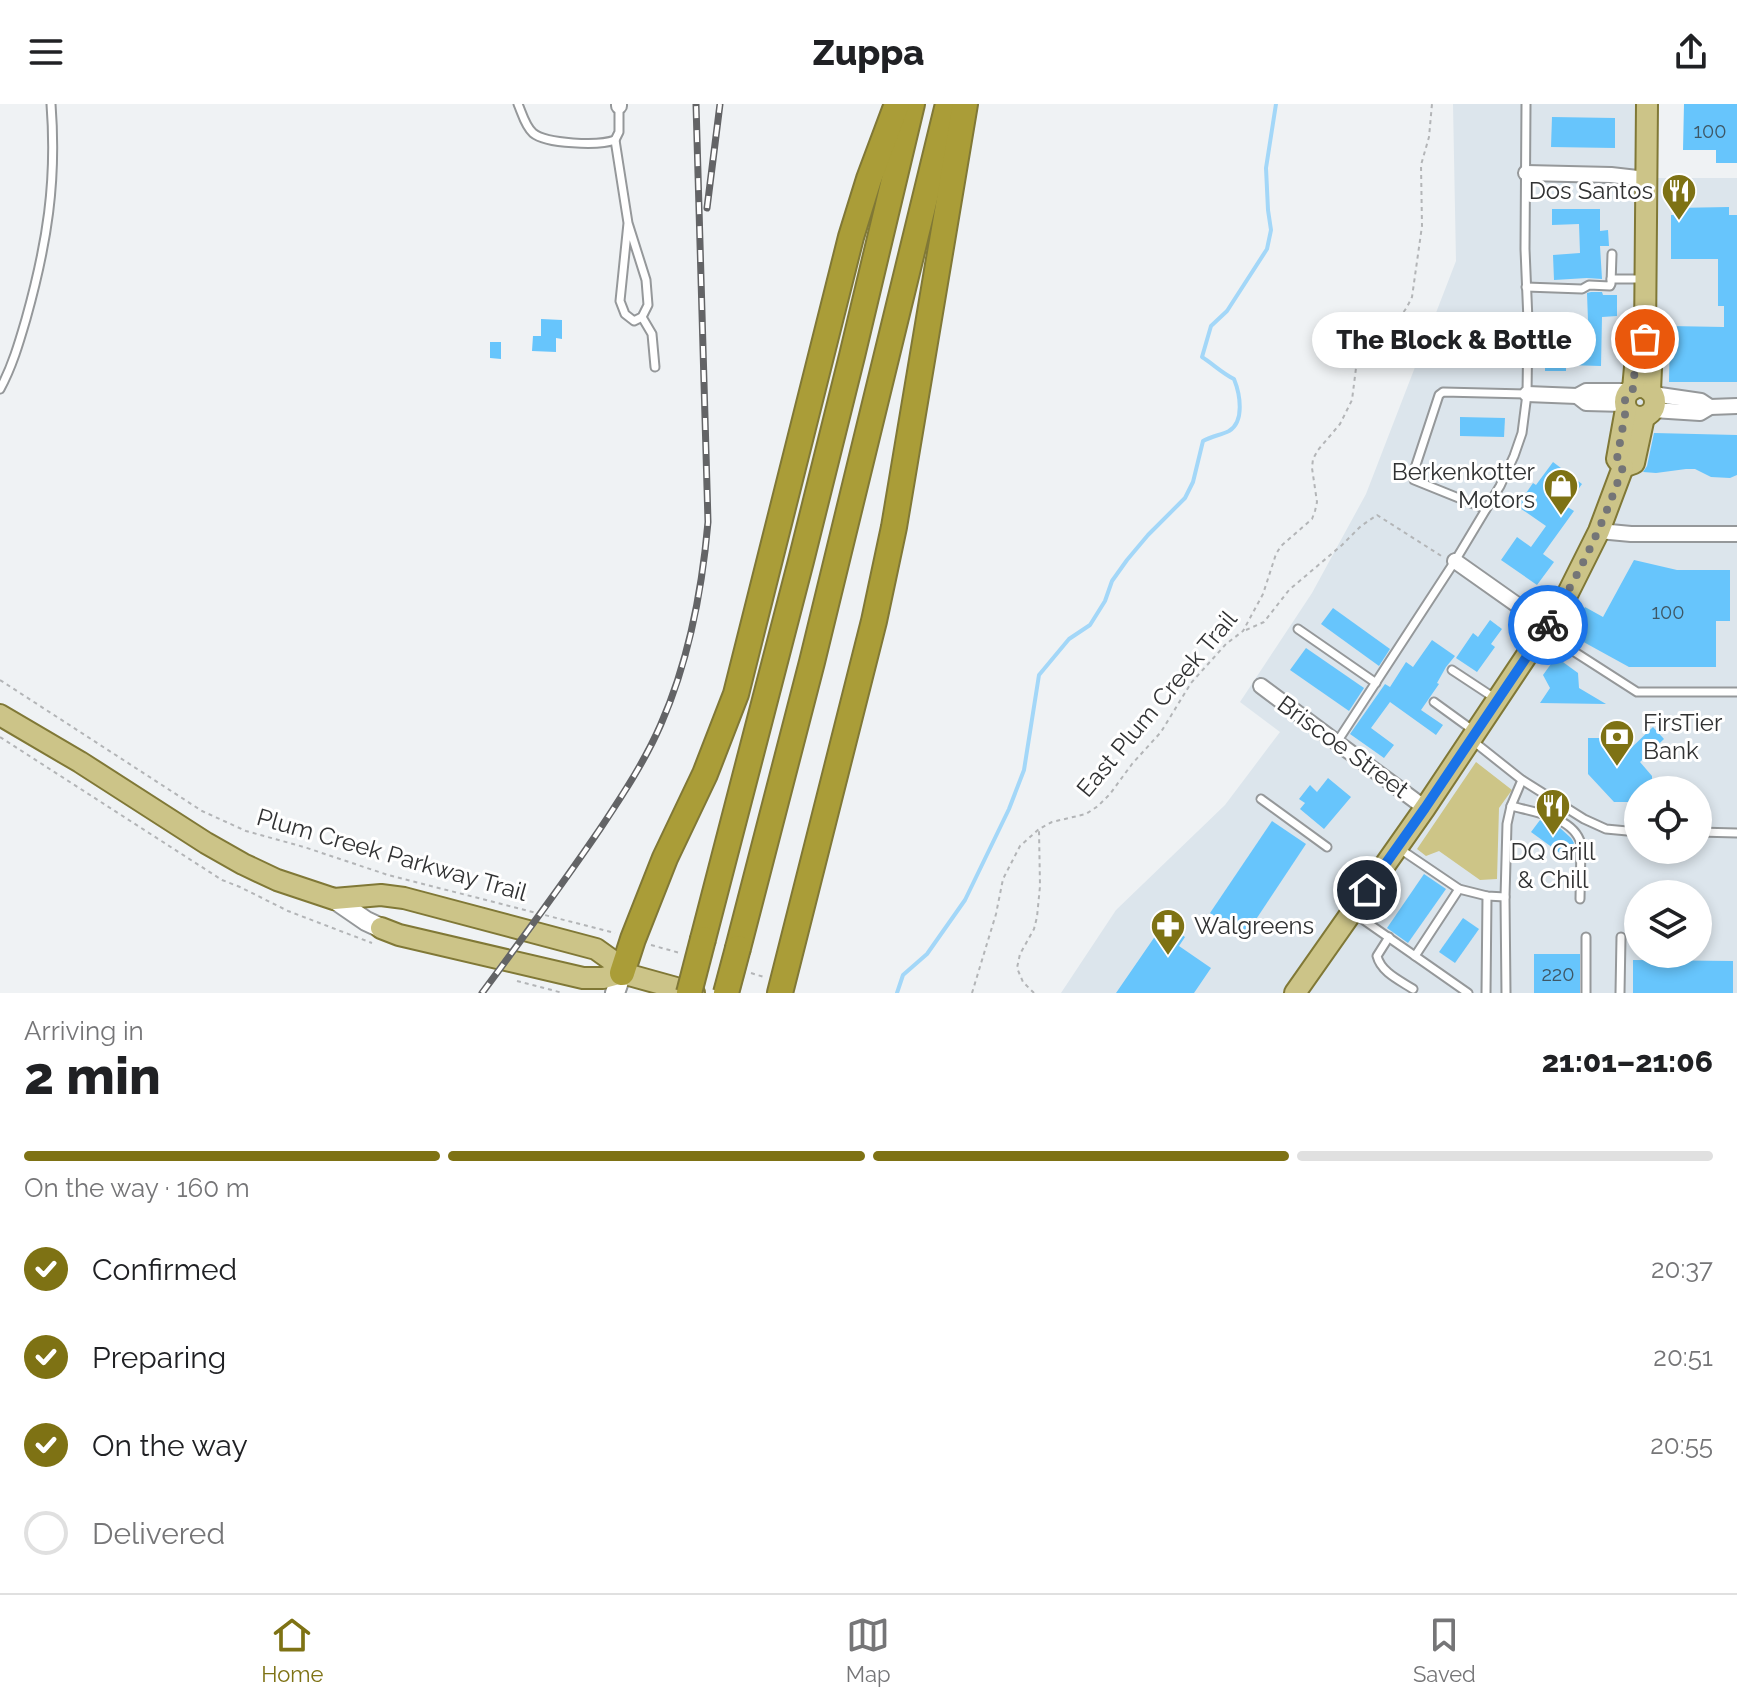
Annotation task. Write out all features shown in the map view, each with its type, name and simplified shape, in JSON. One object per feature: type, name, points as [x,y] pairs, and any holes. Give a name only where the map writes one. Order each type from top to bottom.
[{"type":"highway","points":[[618,983],[665,858],[705,774],[736,694],[851,237],[897,104]]},
{"type":"highway","points":[[691,993],[852,356],[912,104]]},
{"type":"highway","points":[[726,993],[812,662],[948,104]]},
{"type":"highway","points":[[782,987],[874,621],[894,527],[965,104]]},
{"type":"main road","points":[[1295,993],[1425,808],[1547,626],[1574,582],[1599,531],[1623,467],[1634,463],[1639,401],[1652,345],[1645,339],[1647,104]]},
{"type":"main road","points":[[0,701],[80,762]]},
{"type":"main road","points":[[0,715],[243,864],[277,880],[334,899],[381,928],[399,935],[583,978],[603,978],[618,983],[691,993]]},
{"type":"main road","points":[[334,899],[381,895],[404,898],[596,949],[610,959],[618,983]]},
{"type":"street","points":[[1526,173],[1646,179]]},
{"type":"street","points":[[1527,394],[1577,396],[1586,391],[1700,413],[1710,407],[1737,406]]},
{"type":"street","points":[[1599,531],[1737,534]]},
{"type":"street","points":[[1455,561],[1547,626]]},
{"type":"street","name":"Briscoe Street","points":[[1261,686],[1425,808]]},
{"type":"lane","points":[[0,389],[18,344],[45,245],[52,192],[51,104]]},
{"type":"lane","points":[[518,104],[532,132],[543,138],[596,144],[615,140]]},
{"type":"lane","points":[[1337,743],[1500,486],[1522,433],[1527,394],[1526,104]]},
{"type":"lane","points":[[619,105],[619,132],[615,140],[628,223],[646,280],[648,305],[642,317],[634,321],[625,314],[620,301],[628,223]]},
{"type":"lane","points":[[1526,287],[1582,289],[1589,285],[1610,286],[1612,254]]},
{"type":"lane","points":[[1611,279],[1646,279]]},
{"type":"lane","points":[[642,317],[652,334],[655,367]]},
{"type":"lane","points":[[1486,509],[1414,480],[1413,474],[1439,395],[1443,392],[1527,394]]},
{"type":"lane","points":[[1547,626],[1556,640],[1637,692],[1737,692]]},
{"type":"lane","points":[[1298,629],[1376,683]]},
{"type":"lane","points":[[1452,670],[1498,700]]},
{"type":"lane","points":[[1434,702],[1522,780],[1593,824],[1624,831]]},
{"type":"lane","points":[[1506,993],[1507,824],[1522,780]]},
{"type":"lane","points":[[1261,799],[1327,847]]},
{"type":"lane","points":[[1511,806],[1548,814],[1579,837],[1580,899]]},
{"type":"lane","points":[[1712,832],[1737,833]]},
{"type":"lane","points":[[1398,847],[1459,889],[1505,897]]},
{"type":"lane","points":[[1415,956],[1459,889]]},
{"type":"lane","points":[[1486,993],[1487,896]]},
{"type":"lane","points":[[1352,912],[1468,993]]},
{"type":"lane","points":[[1389,937],[1377,956],[1379,964],[1413,989]]},
{"type":"lane","points":[[1586,937],[1586,993]]},
{"type":"lane","points":[[1620,993],[1621,937]]},
{"type":"path","name":"East Plum Creek Trail","points":[[1039,829],[1052,822],[1086,814],[1110,794],[1161,732],[1191,683],[1226,644],[1243,631],[1263,594],[1276,554],[1312,519],[1317,502],[1313,459],[1340,424],[1352,400],[1357,360],[1399,319],[1412,297],[1422,226],[1421,165],[1429,137],[1432,104]]},
{"type":"path","points":[[1243,631],[1264,622],[1289,590],[1377,515],[1441,556],[1455,561]]},
{"type":"path","name":"Plum Creek Parkway Trail","points":[[0,680],[202,811],[246,831],[388,875],[608,931],[679,953]]},
{"type":"path","points":[[972,993],[996,914],[1003,879],[1020,846],[1039,829]]},
{"type":"path","points":[[1034,993],[1023,982],[1017,968],[1037,917],[1039,829]]},
{"type":"path","points":[[748,972],[782,987]]},
{"type":"shaded area","points":[[1453,104],[1647,104],[1646,178],[1737,178],[1737,993],[1061,993],[1116,910],[1225,805],[1280,732],[1240,702],[1312,593],[1366,494],[1456,261]]},
{"type":"shaded area","points":[[1476,762],[1512,790],[1499,808],[1497,879],[1480,880],[1439,851],[1426,856],[1417,849]]},
{"type":"building","points":[[1684,104],[1737,104],[1737,163],[1716,163],[1716,150],[1683,150]]},
{"type":"building","points":[[1552,117],[1615,118],[1615,148],[1551,147]]},
{"type":"building","points":[[1729,207],[1729,215],[1737,215],[1737,382],[1669,382],[1670,326],[1724,327],[1724,306],[1718,306],[1718,259],[1671,259],[1673,208]]},
{"type":"building","points":[[1552,209],[1600,209],[1600,231],[1608,230],[1609,246],[1600,246],[1602,279],[1554,280],[1553,255],[1580,253],[1579,224],[1552,225]]},
{"type":"building","points":[[1587,293],[1617,295],[1617,316],[1602,317],[1601,366],[1566,365],[1566,371],[1545,371],[1545,323],[1588,321]]},
{"type":"building","points":[[541,319],[562,320],[562,339],[556,338],[556,352],[532,351],[533,336],[541,336]]},
{"type":"building","points":[[1489,327],[1510,327],[1510,361],[1489,361]]},
{"type":"building","points":[[490,342],[501,342],[501,359],[490,358]]},
{"type":"building","points":[[1460,417],[1505,418],[1504,437],[1460,436]]},
{"type":"building","points":[[1654,433],[1737,435],[1737,475],[1730,478],[1711,477],[1695,469],[1643,472]]},
{"type":"building","points":[[1553,462],[1582,484],[1566,506],[1574,511],[1543,554],[1554,562],[1537,585],[1501,560],[1517,537],[1531,547],[1546,526],[1517,506]]},
{"type":"building","points":[[1634,560],[1677,570],[1730,570],[1730,621],[1716,621],[1716,667],[1629,667],[1569,634],[1585,607],[1603,617]]},
{"type":"building","points":[[1333,608],[1390,649],[1379,666],[1321,624]]},
{"type":"building","points":[[1490,620],[1502,629],[1491,644],[1495,647],[1477,672],[1456,658],[1473,633],[1478,637]]},
{"type":"building","points":[[1432,640],[1455,656],[1421,710],[1443,725],[1436,735],[1390,702],[1371,728],[1394,745],[1384,758],[1350,734],[1385,684],[1390,687],[1406,662],[1413,667]]},
{"type":"building","points":[[1306,648],[1364,688],[1349,711],[1290,670]]},
{"type":"building","points":[[1556,657],[1578,673],[1579,688],[1606,704],[1540,703],[1550,688],[1543,675]]},
{"type":"building","name":"FirsTier Bank","points":[[1653,727],[1664,739],[1640,762],[1652,776],[1624,776],[1624,802],[1614,802],[1588,774],[1588,738],[1617,738],[1629,750]]},
{"type":"building","points":[[1328,778],[1351,797],[1324,829],[1300,809],[1305,803],[1299,799],[1310,785],[1317,792]]},
{"type":"building","name":"DQ Grill & Chill","points":[[1540,820],[1553,828],[1559,827],[1571,838],[1574,843],[1564,856],[1531,832]]},
{"type":"building","points":[[1272,821],[1306,844],[1245,936],[1210,913]]},
{"type":"building","points":[[1424,874],[1446,889],[1408,943],[1387,928]]},
{"type":"building","points":[[1463,918],[1479,929],[1455,963],[1439,952]]},
{"type":"building","name":"Walgreens","points":[[1170,927],[1185,937],[1179,946],[1211,968],[1194,993],[1116,993],[1158,932],[1164,935]]},
{"type":"building","points":[[1534,954],[1580,954],[1580,993],[1534,993]]},
{"type":"building","points":[[1712,961],[1733,961],[1733,993],[1633,993],[1633,968],[1712,968]]},
{"type":"waterway","points":[[897,993],[903,975],[927,954],[965,900],[1009,809],[1024,770],[1039,675],[1069,639],[1090,625],[1105,601],[1112,581],[1127,560],[1185,498],[1193,482],[1203,441],[1229,431],[1237,421],[1239,399],[1234,379],[1202,357],[1211,326],[1227,311],[1267,249],[1271,230],[1266,168],[1276,104]]},
{"type":"railway","points":[[482,993],[586,850],[640,765],[671,700],[693,625],[708,522],[696,104]]},
{"type":"railway","points":[[707,208],[720,104]]},
{"type":"way so far","points":[[1548,625],[1593,544],[1623,467],[1617,459],[1625,400],[1633,389],[1637,345],[1645,339]]},
{"type":"place","name":"Dos Santos","points":[[1679,222]]},
{"type":"place","name":"The Block & Bottle","points":[[1645,339]]},
{"type":"place","name":"Berkenkotter Motors","points":[[1561,517]]},
{"type":"place","name":"FirsTier Bank","points":[[1617,768]]},
{"type":"place","name":"DQ Grill & Chill","points":[[1553,837]]},
{"type":"place","name":"Walgreens","points":[[1168,957]]},
{"type":"route","points":[[1367,890],[1548,625]]}]
